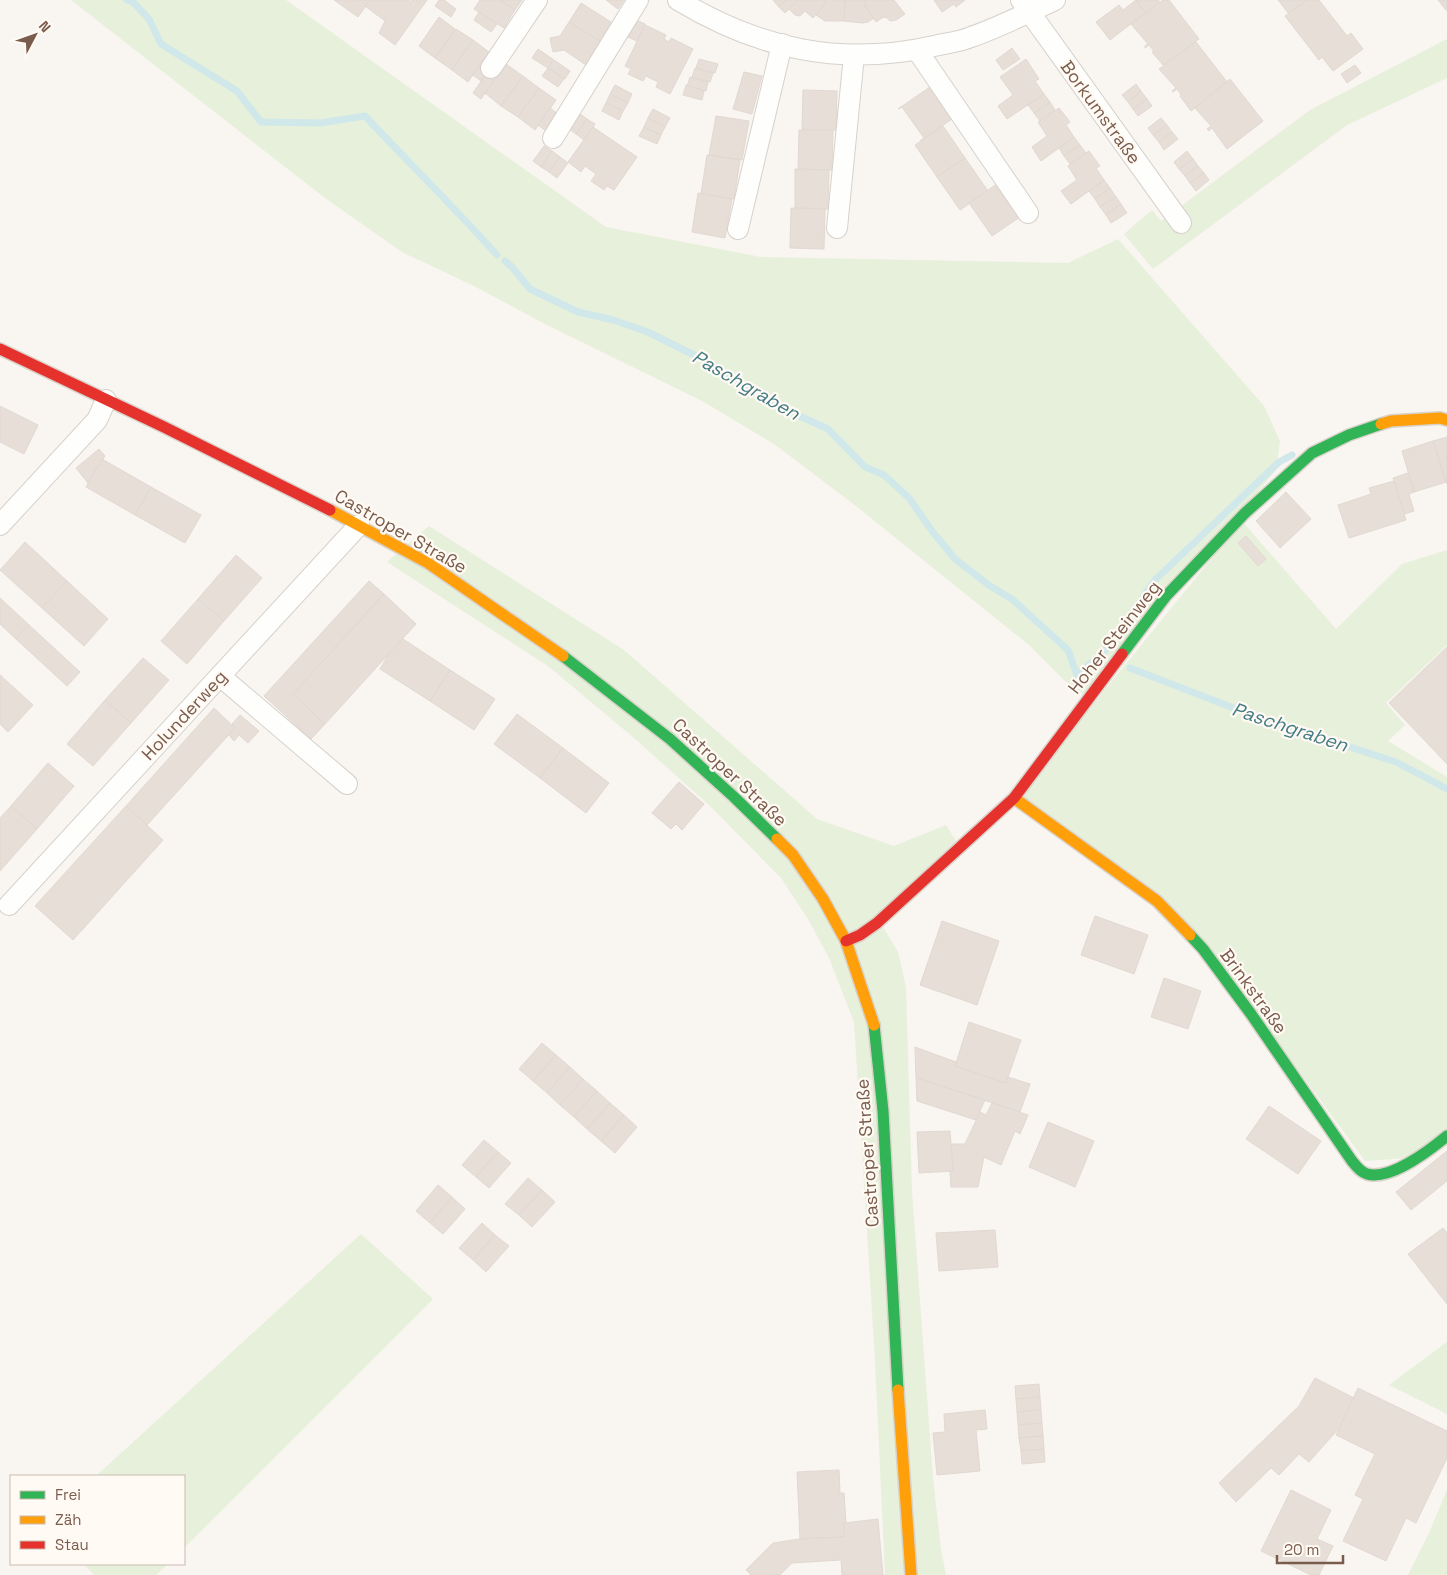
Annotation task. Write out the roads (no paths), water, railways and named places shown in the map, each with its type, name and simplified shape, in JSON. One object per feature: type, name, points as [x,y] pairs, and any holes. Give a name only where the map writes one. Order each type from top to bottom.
[{"type":"main road","name":"Castroper Straße","points":[[0,349],[359,525],[428,563],[575,664],[670,739],[734,796],[793,855],[823,899],[846,942],[874,1024],[883,1111],[896,1361],[911,1575]]},
{"type":"main road","name":"Hoher Steinweg","points":[[846,942],[877,923],[1014,798],[1166,596],[1245,513],[1312,453],[1349,435],[1391,421],[1440,418],[1447,420]]},
{"type":"main road","name":"Brinkstraße","points":[[1014,798],[1157,901],[1203,949],[1360,1170],[1367,1175],[1387,1173],[1426,1152],[1447,1136]]},
{"type":"street","points":[[491,68],[537,0]]},
{"type":"street","points":[[553,138],[638,0]]},
{"type":"street","points":[[678,0],[734,30],[810,52],[854,55],[916,50],[970,38],[1025,6],[1055,0]]},
{"type":"street","name":"Borkumstraße","points":[[1025,6],[1181,224]]},
{"type":"street","points":[[738,229],[782,44]]},
{"type":"street","points":[[916,50],[1028,212]]},
{"type":"street","points":[[837,228],[854,55]]},
{"type":"street","points":[[0,525],[97,420],[106,400]]},
{"type":"street","name":"Holunderweg","points":[[8,905],[359,525]]},
{"type":"street","points":[[220,676],[347,784]]},
{"type":"waterway","name":"Paschgraben","points":[[127,0],[133,2],[149,19],[161,44],[237,91],[261,122],[320,123],[365,116],[497,255]]},
{"type":"waterway","name":"Paschgraben","points":[[505,261],[530,289],[578,312],[613,320],[648,332],[710,363],[771,403],[828,429],[865,467],[884,475],[909,498],[932,531],[955,559],[990,586],[1012,599],[1068,650],[1077,675],[1104,652],[1155,580],[1279,462],[1292,455]]},
{"type":"waterway","name":"Paschgraben","points":[[1130,668],[1249,714],[1396,762],[1447,789]]}]
